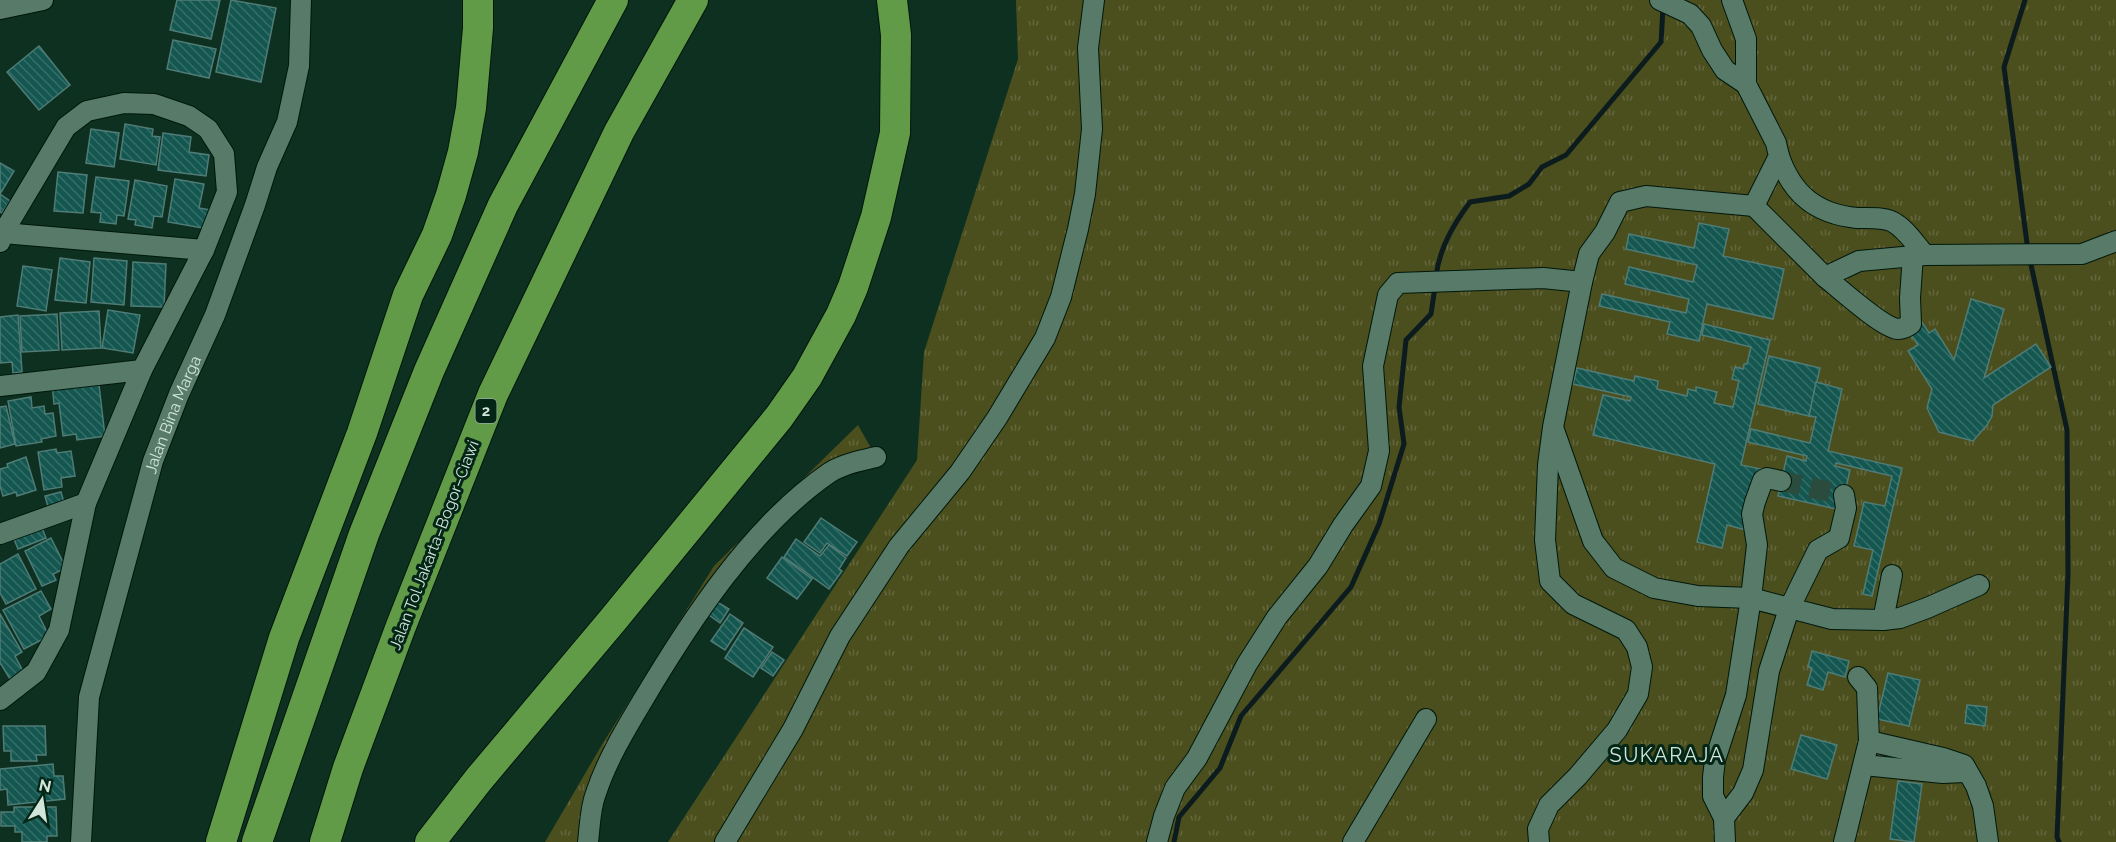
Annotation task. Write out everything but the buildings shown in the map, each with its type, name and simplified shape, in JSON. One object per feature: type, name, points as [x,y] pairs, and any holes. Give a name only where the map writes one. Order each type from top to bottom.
[{"type":"highway","points":[[221,842],[284,638],[362,433],[408,295],[437,235],[451,195],[463,152],[471,108],[478,28],[478,0]]},
{"type":"highway","points":[[257,842],[364,534],[429,371],[503,205],[613,0]]},
{"type":"highway","name":"Jalan Tol Jakarta–Bogor–Ciawi","points":[[325,842],[348,768],[401,626],[493,394],[619,132],[693,0]]},
{"type":"highway","points":[[430,842],[479,779],[779,417],[807,377],[841,315],[853,287],[876,217],[895,133],[896,35],[892,0]]},
{"type":"street","points":[[5,5],[43,0]]},
{"type":"street","name":"Jalan Bina Marga","points":[[81,842],[89,697],[153,461],[179,394],[215,315],[267,167],[287,122],[299,66],[301,0]]},
{"type":"street","points":[[725,842],[793,729],[840,636],[899,546],[966,463],[997,418],[1045,338],[1061,297],[1085,194],[1092,129],[1088,48],[1094,0]]},
{"type":"street","points":[[1660,0],[1690,14],[1701,27],[1725,70],[1746,84]]},
{"type":"street","points":[[1539,842],[1538,829],[1549,805],[1578,776],[1617,730],[1638,694],[1642,667],[1637,647],[1626,630],[1573,604],[1550,581],[1545,540],[1553,428],[1582,282],[1589,254],[1605,232],[1620,202],[1646,196],[1754,206],[1825,277],[1875,316],[1896,329],[1911,324],[1910,297],[1919,255],[1904,230],[1891,220],[1851,217],[1823,209],[1805,199],[1786,176],[1776,143],[1746,84],[1746,39],[1732,0]]},
{"type":"street","points":[[0,700],[36,672],[59,630],[86,503],[142,370],[204,250],[227,192],[224,154],[208,129],[189,116],[154,104],[124,103],[87,111],[66,127],[1,238],[204,250]]},
{"type":"street","points":[[1754,206],[1779,156]]},
{"type":"street","points":[[1825,277],[1858,261],[1919,255],[2082,254],[2116,241]]},
{"type":"street","points":[[1158,842],[1164,816],[1175,788],[1197,758],[1247,664],[1277,617],[1318,566],[1343,525],[1371,486],[1379,451],[1373,366],[1388,295],[1398,283],[1543,278],[1582,282]]},
{"type":"street","points":[[0,386],[142,370]]},
{"type":"street","points":[[1553,428],[1593,540],[1614,568],[1654,588],[1698,596],[1751,598],[1832,620],[1883,620],[1900,618],[1979,585]]},
{"type":"street","points":[[588,842],[595,795],[617,743],[675,646],[721,583],[763,531],[798,497],[830,472],[845,465],[876,457]]},
{"type":"street","points":[[1725,842],[1725,818],[1713,796],[1713,777],[1715,760],[1738,686],[1757,552],[1752,514],[1763,480],[1767,478],[1781,481]]},
{"type":"street","points":[[1725,818],[1743,793],[1753,770],[1769,671],[1789,609],[1818,549],[1839,538],[1846,508],[1844,495]]},
{"type":"street","points":[[0,534],[86,503]]},
{"type":"street","points":[[1883,620],[1892,575]]},
{"type":"street","points":[[1844,842],[1869,741],[1867,688],[1858,677]]},
{"type":"street","points":[[1353,842],[1426,719]]},
{"type":"street","points":[[1869,741],[1960,763],[1976,786],[1983,806],[1988,842]]},
{"type":"street","points":[[1864,765],[1943,773],[1964,772],[1966,769]]},
{"type":"green space","points":[[1016,0],[2116,0],[2116,842],[668,842],[917,460],[924,352],[1018,59]]},
{"type":"green space","points":[[858,425],[876,457],[848,464],[763,531],[616,746],[588,842],[545,842],[603,743],[714,566]]},
{"type":"waterway","points":[[2025,0],[2004,67],[2028,251],[2067,430],[2068,574],[2057,837],[2059,842]]},
{"type":"waterway","points":[[1436,277],[1440,257],[1448,238],[1470,202],[1509,196],[1529,184],[1542,167],[1566,155],[1661,42],[1663,8]]},
{"type":"waterway","points":[[1174,842],[1179,817],[1220,768],[1241,716],[1351,587],[1379,524],[1404,444],[1399,407],[1406,340],[1431,314],[1435,287]]},
{"type":"tunnel","points":[[1781,481],[1844,495]]},
{"type":"district","name":"SUKARAJA","points":[[1667,755]]}]
